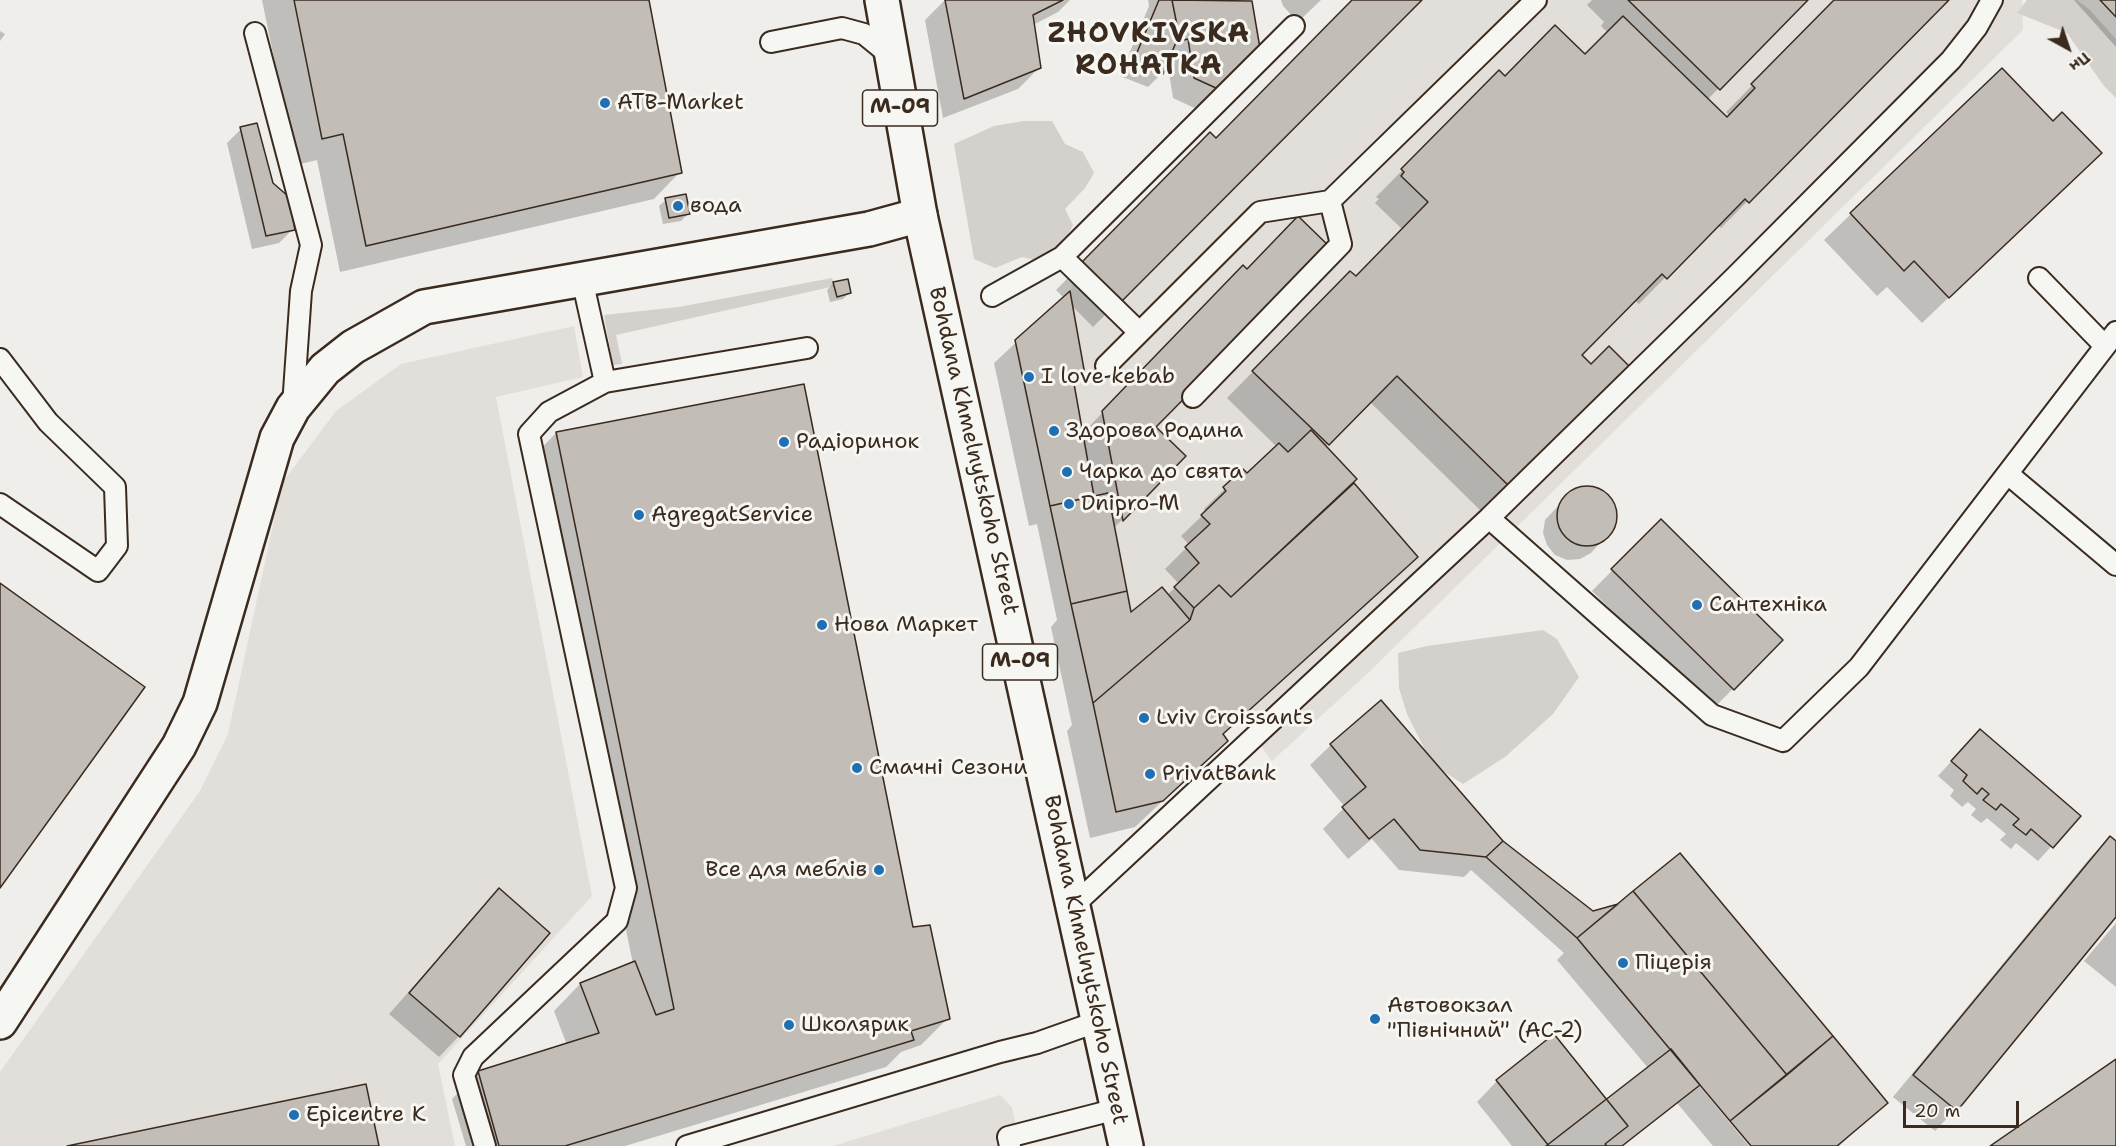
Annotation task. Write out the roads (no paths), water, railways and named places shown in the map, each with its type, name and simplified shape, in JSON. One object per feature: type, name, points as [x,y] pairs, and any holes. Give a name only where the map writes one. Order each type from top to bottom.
[{"type":"main road","name":"Bohdana Khmelnytskoho Street","points":[[882,0],[920,215],[1074,905],[1125,1146]]},
{"type":"main road","points":[[0,1022],[179,746],[200,703],[277,438],[293,408],[325,369],[352,347],[424,307],[869,229],[920,215]]},
{"type":"lane","points":[[1106,366],[1260,212],[1330,201],[1536,0]]},
{"type":"lane","points":[[1074,905],[1489,518],[1951,60],[1971,36],[1992,0]]},
{"type":"lane","points":[[992,296],[1062,257],[1294,26]]},
{"type":"lane","points":[[771,42],[842,28],[864,34],[891,56]]},
{"type":"lane","points":[[255,33],[310,245],[301,291],[293,408]]},
{"type":"lane","points":[[1193,397],[1341,244],[1330,201]]},
{"type":"lane","points":[[1062,257],[1139,332]]},
{"type":"lane","points":[[1489,518],[1712,715],[1783,741],[1859,667],[2110,339],[2039,278]]},
{"type":"lane","points":[[582,279],[605,382]]},
{"type":"lane","points":[[485,1146],[464,1075],[473,1057],[617,921],[626,888],[529,434],[549,412],[605,382],[807,348]]},
{"type":"lane","points":[[0,359],[48,422],[115,487],[117,546],[98,571],[0,504]]},
{"type":"lane","points":[[2008,474],[2116,565]]},
{"type":"lane","points":[[687,1146],[1000,1052],[1037,1043],[1099,1021]]},
{"type":"lane","points":[[1010,1146],[1008,1137],[1117,1109]]},
{"type":"place","name":"ATB-Market","points":[[605,103]]},
{"type":"place","name":"вода","points":[[678,206]]},
{"type":"place","name":"I love kebab","points":[[1029,377]]},
{"type":"place","name":"Здорова Родина","points":[[1054,431]]},
{"type":"place","name":"Радіоринок","points":[[784,442]]},
{"type":"place","name":"Чарка до свята","points":[[1067,472]]},
{"type":"place","name":"Dnipro-M","points":[[1069,504]]},
{"type":"place","name":"AgregatService","points":[[639,515]]},
{"type":"place","name":"Сантехніка","points":[[1697,605]]},
{"type":"place","name":"Нова Маркет","points":[[822,625]]},
{"type":"place","name":"Lviv Croissants","points":[[1144,718]]},
{"type":"place","name":"Смачні Сезони","points":[[857,768]]},
{"type":"place","name":"PrivatBank","points":[[1150,774]]},
{"type":"place","name":"Все для меблів","points":[[879,870]]},
{"type":"place","name":"Піцерія","points":[[1623,963]]},
{"type":"place","name":"Автовокзал \"Північний\" (АС-2)","points":[[1375,1019]]},
{"type":"place","name":"Школярик","points":[[789,1025]]},
{"type":"place","name":"Epicentre K","points":[[294,1115]]},
{"type":"district","name":"ZHOVKIVSKA ROHATKA","points":[[1149,51]]}]
